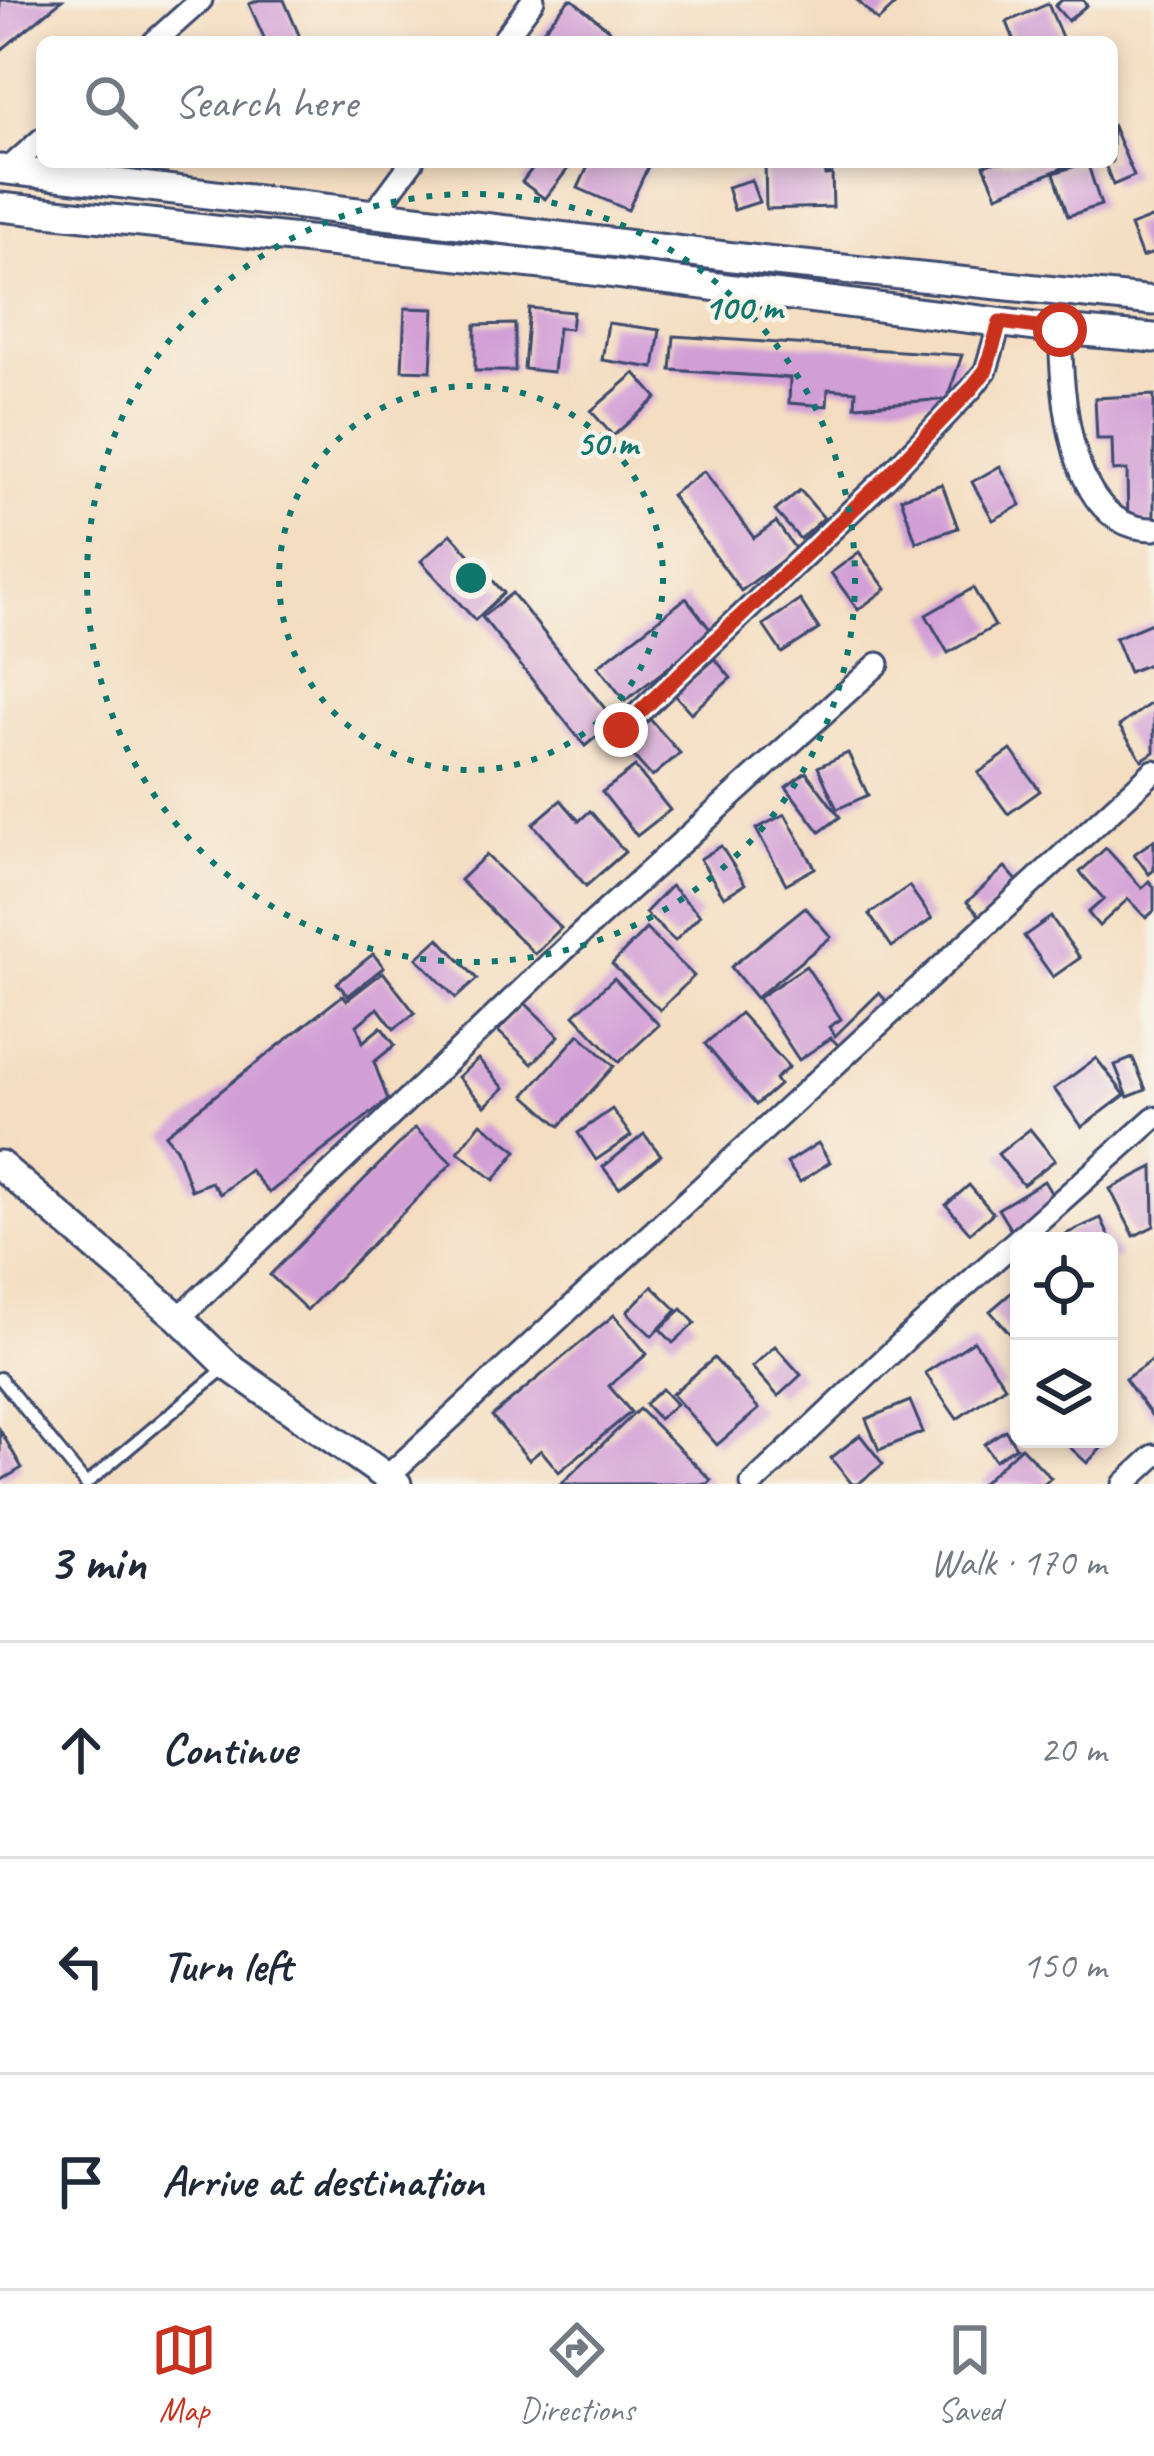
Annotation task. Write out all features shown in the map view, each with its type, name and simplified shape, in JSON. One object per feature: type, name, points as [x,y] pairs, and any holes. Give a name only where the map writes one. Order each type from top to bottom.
[{"type":"street","points":[[161,36],[201,0]]},
{"type":"street","points":[[506,36],[533,0]]},
{"type":"street","points":[[3,170],[36,144]]},
{"type":"street","points":[[374,213],[408,168]]},
{"type":"street","points":[[3,170],[775,262],[1154,301]]},
{"type":"street","points":[[0,207],[1154,338]]},
{"type":"street","points":[[768,292],[775,262]]},
{"type":"street","points":[[621,730],[886,478],[971,389],[986,370],[1000,322]]},
{"type":"street","points":[[1060,330],[1061,374],[1075,454],[1099,506],[1117,521],[1154,529]]},
{"type":"street","points":[[179,1318],[587,928],[878,664]]},
{"type":"street","points":[[0,1165],[179,1318],[228,1366],[392,1480],[1154,771]]},
{"type":"street","points":[[752,1484],[907,1338],[1154,1118]]},
{"type":"street","points":[[1124,1484],[1154,1456]]},
{"type":"lane","points":[[0,1378],[86,1484],[228,1366]]},
{"type":"building","points":[[0,0],[62,0],[0,51]]},
{"type":"building","points":[[284,0],[299,36],[263,36],[249,4]]},
{"type":"building","points":[[573,0],[616,36],[538,36]]},
{"type":"building","points":[[857,0],[900,0],[878,21]]},
{"type":"building","points":[[1062,0],[1083,0],[1087,5],[1068,21],[1055,6]]},
{"type":"building","points":[[1048,4],[1061,36],[1013,36],[1007,22]]},
{"type":"building","points":[[1118,138],[1134,176],[1113,185],[1106,168],[1118,168]]},
{"type":"building","points":[[532,168],[568,168],[545,199],[522,182]]},
{"type":"building","points":[[587,168],[647,168],[628,210],[578,188]]},
{"type":"building","points":[[765,168],[824,168],[825,175],[832,174],[833,207],[766,209]]},
{"type":"building","points":[[985,168],[1062,168],[997,195]]},
{"type":"building","points":[[1089,168],[1101,205],[1068,216],[1054,173]]},
{"type":"building","points":[[751,180],[759,202],[734,210],[727,187]]},
{"type":"building","points":[[1154,217],[1154,253],[1142,257],[1130,226]]},
{"type":"building","points":[[405,308],[434,309],[431,371],[402,370]]},
{"type":"building","points":[[529,308],[573,312],[571,329],[558,328],[553,372],[524,369]]},
{"type":"building","points":[[608,323],[660,330],[654,368],[602,360]]},
{"type":"building","points":[[515,324],[515,371],[475,371],[475,325]]},
{"type":"building","points":[[674,336],[962,355],[947,399],[855,406],[856,391],[828,389],[827,406],[789,403],[790,378],[671,370]]},
{"type":"building","points":[[635,373],[657,398],[613,436],[591,411]]},
{"type":"building","points":[[1154,395],[1154,523],[1128,524],[1127,470],[1113,471],[1112,439],[1097,439],[1095,398]]},
{"type":"building","points":[[1000,466],[1021,505],[993,520],[972,482]]},
{"type":"building","points":[[704,471],[754,538],[776,522],[796,550],[741,591],[671,495]]},
{"type":"building","points":[[942,484],[958,528],[916,542],[901,498]]},
{"type":"building","points":[[800,490],[824,518],[800,539],[775,511]]},
{"type":"building","points":[[451,534],[504,593],[475,620],[421,561]]},
{"type":"building","points":[[859,552],[886,589],[858,610],[831,573]]},
{"type":"building","points":[[973,588],[995,626],[948,653],[926,615]]},
{"type":"building","points":[[512,593],[615,721],[585,746],[482,617]]},
{"type":"building","points":[[686,598],[713,633],[625,701],[598,666]]},
{"type":"building","points":[[800,600],[819,629],[782,653],[763,625]]},
{"type":"building","points":[[1154,622],[1154,662],[1129,672],[1115,638]]},
{"type":"building","points":[[715,659],[731,678],[691,713],[674,694]]},
{"type":"building","points":[[1154,701],[1154,752],[1142,760],[1119,726]]},
{"type":"building","points":[[648,717],[680,753],[652,777],[620,741]]},
{"type":"building","points":[[1011,750],[1040,791],[1008,814],[978,773]]},
{"type":"building","points":[[848,753],[868,795],[837,809],[818,767]]},
{"type":"building","points":[[635,767],[670,810],[637,836],[602,792]]},
{"type":"building","points":[[806,772],[840,817],[820,832],[786,787]]},
{"type":"building","points":[[561,800],[579,821],[590,811],[625,852],[586,886],[533,824]]},
{"type":"building","points":[[785,814],[815,868],[786,884],[756,829]]},
{"type":"building","points":[[1154,840],[1154,870],[1149,874],[1134,854]]},
{"type":"building","points":[[721,846],[745,884],[724,897],[700,859]]},
{"type":"building","points":[[1106,848],[1142,888],[1149,881],[1154,887],[1154,911],[1146,918],[1128,899],[1099,926],[1088,913],[1104,899],[1080,872]]},
{"type":"building","points":[[486,855],[561,928],[535,954],[460,880]]},
{"type":"building","points":[[1005,867],[1019,883],[982,918],[967,902]]},
{"type":"building","points":[[671,886],[700,915],[675,941],[645,913]]},
{"type":"building","points":[[909,886],[932,919],[892,947],[869,914]]},
{"type":"building","points":[[805,907],[831,937],[756,998],[731,967]]},
{"type":"building","points":[[1051,917],[1080,958],[1053,977],[1024,936]]},
{"type":"building","points":[[646,929],[694,976],[660,1010],[612,964]]},
{"type":"building","points":[[439,938],[477,979],[456,998],[417,958]]},
{"type":"building","points":[[373,954],[384,967],[348,996],[337,983]]},
{"type":"building","points":[[806,966],[841,1019],[829,1027],[835,1036],[879,993],[893,1008],[846,1053],[831,1038],[799,1060],[758,998]]},
{"type":"building","points":[[383,972],[415,1013],[394,1029],[378,1008],[357,1025],[363,1042],[381,1027],[395,1045],[374,1062],[388,1100],[269,1193],[250,1170],[220,1194],[211,1182],[191,1190],[176,1148],[165,1135],[343,995],[347,1000]]},
{"type":"building","points":[[614,978],[659,1025],[619,1062],[574,1015]]},
{"type":"building","points":[[525,1003],[559,1036],[532,1064],[498,1031]]},
{"type":"building","points":[[740,1013],[789,1067],[775,1079],[779,1085],[756,1105],[705,1044]]},
{"type":"building","points":[[579,1034],[614,1066],[560,1126],[525,1095]]},
{"type":"building","points":[[1096,1058],[1125,1095],[1082,1127],[1054,1089]]},
{"type":"building","points":[[1133,1058],[1146,1090],[1128,1097],[1115,1065]]},
{"type":"building","points":[[478,1059],[504,1088],[485,1106],[458,1077]]},
{"type":"building","points":[[612,1109],[631,1136],[596,1160],[578,1133]]},
{"type":"building","points":[[481,1123],[517,1151],[494,1180],[458,1152]]},
{"type":"building","points":[[415,1128],[452,1163],[307,1310],[270,1275]]},
{"type":"building","points":[[1030,1129],[1055,1160],[1023,1185],[998,1154]]},
{"type":"building","points":[[644,1134],[661,1155],[619,1188],[603,1167]]},
{"type":"building","points":[[818,1143],[830,1162],[800,1182],[787,1163]]},
{"type":"building","points":[[1153,1167],[1154,1226],[1134,1236],[1110,1189]]},
{"type":"building","points":[[1044,1181],[1063,1213],[1031,1232],[1012,1232],[998,1209]]},
{"type":"building","points":[[969,1185],[993,1213],[970,1233],[946,1205]]},
{"type":"building","points":[[1101,1218],[1107,1232],[1070,1232]]},
{"type":"building","points":[[652,1286],[677,1310],[652,1336],[627,1312]]},
{"type":"building","points":[[1010,1294],[1010,1334],[990,1311]]},
{"type":"building","points":[[682,1309],[695,1323],[673,1343],[660,1329]]},
{"type":"building","points":[[614,1315],[647,1354],[609,1386],[631,1412],[559,1472],[541,1450],[529,1460],[492,1416]]},
{"type":"building","points":[[974,1341],[1005,1386],[957,1419],[925,1373]]},
{"type":"building","points":[[775,1346],[801,1375],[778,1396],[752,1367]]},
{"type":"building","points":[[714,1358],[759,1409],[717,1445],[672,1394]]},
{"type":"building","points":[[1154,1363],[1154,1419],[1125,1379]]},
{"type":"building","points":[[662,1389],[676,1404],[659,1419],[645,1404]]},
{"type":"building","points":[[910,1401],[923,1432],[879,1450],[866,1419]]},
{"type":"building","points":[[639,1409],[711,1480],[707,1484],[561,1484]]},
{"type":"building","points":[[0,1430],[22,1468],[0,1481]]},
{"type":"building","points":[[1005,1430],[1010,1448],[1014,1448],[995,1460],[984,1444]]},
{"type":"building","points":[[860,1435],[883,1464],[852,1484],[831,1458]]},
{"type":"building","points":[[1020,1448],[1051,1478],[1044,1484],[981,1484]]},
{"type":"building","points":[[1071,1448],[1101,1448],[1087,1463]]},
{"type":"route","points":[[621,730],[886,478],[971,389],[986,370],[1000,322],[1060,330]]}]
